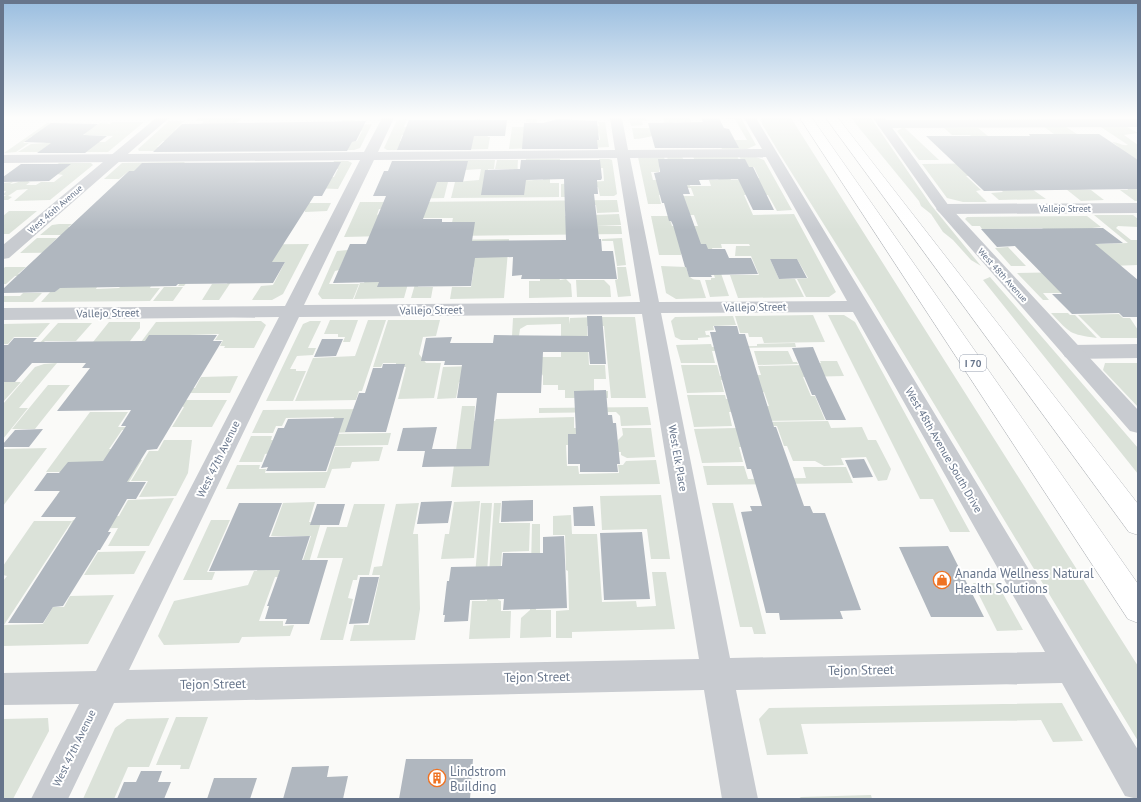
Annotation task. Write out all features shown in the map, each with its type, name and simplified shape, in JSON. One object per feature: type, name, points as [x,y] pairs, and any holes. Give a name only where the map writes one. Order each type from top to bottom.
[{"type":"highway","name":"I 70","points":[[831,155],[1138,609]]},
{"type":"highway","points":[[860,155],[1138,524]]},
{"type":"street","name":"West 46th Avenue","points":[[3,254],[119,155]]},
{"type":"street","points":[[3,159],[442,155]]},
{"type":"street","name":"West Elk Place","points":[[622,155],[740,799]]},
{"type":"street","name":"West 48th Avenue South Drive","points":[[771,155],[1138,783]]},
{"type":"street","name":"West 48th Avenue","points":[[906,155],[944,209],[1138,425]]},
{"type":"street","name":"West 47th Avenue","points":[[49,799],[369,156]]},
{"type":"street","name":"Vallejo Street","points":[[944,209],[1138,208]]},
{"type":"street","name":"Vallejo Street","points":[[3,314],[860,306]]},
{"type":"street","points":[[1072,352],[1138,351]]},
{"type":"street","name":"Tejon Street","points":[[3,689],[717,673],[1071,667]]},
{"type":"shaded area","points":[[781,155],[815,155],[1138,666],[1138,741],[873,303]]},
{"type":"shaded area","points":[[882,155],[897,155],[931,205],[981,266],[971,260],[953,240],[943,232],[931,214],[921,206],[919,201]]},
{"type":"shaded area","points":[[916,155],[934,155],[939,160],[919,160]]},
{"type":"shaded area","points":[[1095,155],[1138,155],[1138,159],[1102,159]]},
{"type":"shaded area","points":[[682,156],[683,159],[681,159],[690,186],[711,186],[709,180],[719,180],[697,167],[693,156],[737,156],[742,166],[728,174],[731,180],[759,178],[754,167],[745,167],[739,156],[753,156],[764,160],[792,210],[777,211],[768,195],[744,195],[753,215],[794,214],[836,292],[829,297],[806,297],[797,279],[808,278],[797,259],[770,259],[779,279],[795,279],[804,297],[738,298],[730,275],[759,275],[751,256],[735,256],[736,246],[750,246],[749,244],[721,244],[722,248],[712,248],[729,296],[710,297],[705,280],[715,278],[709,260],[681,253],[681,255],[659,255],[651,216],[669,216],[672,226],[698,226],[694,215],[688,215],[682,196],[694,196],[691,188],[673,188],[675,194],[659,195],[661,204],[648,204],[638,157],[664,157],[667,167],[659,167],[659,172],[651,172],[653,180],[682,179],[670,167],[667,157]]},
{"type":"shaded area","points":[[526,159],[560,159],[560,168],[550,170],[550,183],[559,183],[559,197],[451,198],[455,182],[479,180],[481,169],[465,170],[446,182],[448,182],[444,198],[395,199],[434,180],[440,160],[495,160],[494,169],[488,169],[487,177],[513,173],[514,169],[495,169],[497,160],[518,160],[518,173],[522,179],[543,180],[543,170],[525,169]]},
{"type":"shaded area","points":[[599,159],[612,160],[617,194],[614,196],[600,196],[598,187],[585,187],[569,197],[561,197],[561,184],[604,181],[603,168],[600,168]]},
{"type":"shaded area","points":[[334,161],[348,161],[352,163],[338,189],[311,188],[323,178],[334,177],[338,169],[331,168]]},
{"type":"shaded area","points":[[185,162],[176,171],[129,171],[119,179],[104,179],[122,163]]},
{"type":"shaded area","points":[[59,163],[91,163],[93,165],[50,200],[14,201],[28,189],[17,190],[8,196],[12,197],[8,200],[3,200],[3,197],[6,195],[3,195],[6,191],[3,191],[3,183],[13,182],[10,184],[12,184],[37,175],[26,185],[36,185],[41,182],[54,182],[63,175],[57,174],[56,165]]},
{"type":"shaded area","points":[[995,163],[1046,199],[999,200],[991,193],[1003,192],[987,176],[966,176],[981,190],[976,191],[987,202],[963,202],[947,198],[922,164]]},
{"type":"shaded area","points":[[1046,173],[1138,188],[1138,201],[1135,201],[1120,190],[1128,190],[1127,188],[1078,189],[1091,190],[1104,200],[1081,201]]},
{"type":"shaded area","points":[[617,200],[619,212],[597,213],[595,205],[577,211],[565,211],[565,216],[619,214],[621,225],[596,225],[621,226],[622,234],[449,236],[453,218],[418,218],[385,236],[344,237],[360,202],[385,202],[382,209],[379,209],[377,215],[411,202]]},
{"type":"shaded area","points":[[304,203],[331,203],[327,211],[305,212]]},
{"type":"shaded area","points":[[9,211],[37,211],[9,234],[3,234],[3,216]]},
{"type":"shaded area","points":[[1094,215],[1133,215],[1138,219],[1138,227],[1118,226],[1116,228],[1131,240],[1138,240],[1138,265],[1110,266],[1036,253],[1022,253],[1014,245],[1056,241],[1042,228],[982,229],[980,226],[972,226],[965,219],[967,217],[1087,216],[1101,227],[1092,228],[1095,230],[1095,241],[1099,244],[1128,243]]},
{"type":"shaded area","points":[[72,224],[68,227],[75,227],[89,235],[40,235],[52,225]]},
{"type":"shaded area","points":[[37,238],[57,238],[43,252],[104,252],[20,253]]},
{"type":"shaded area","points":[[622,238],[626,265],[617,266],[613,241],[602,241],[602,239]]},
{"type":"shaded area","points":[[509,239],[504,298],[450,299],[452,287],[471,287],[474,267],[411,273],[404,298],[354,299],[360,283],[364,283],[371,266],[443,240]]},
{"type":"shaded area","points":[[309,244],[283,294],[272,300],[252,300],[261,286],[273,285],[285,262],[262,262],[187,282],[184,286],[178,286],[188,272],[189,245]]},
{"type":"shaded area","points":[[1008,247],[1026,266],[1011,266],[995,248]]},
{"type":"shaded area","points":[[348,250],[339,270],[335,271],[329,284],[359,284],[353,299],[322,299],[318,294],[337,251]]},
{"type":"shaded area","points":[[540,265],[560,280],[566,279],[571,284],[572,297],[529,298],[529,281],[540,281]]},
{"type":"shaded area","points":[[661,266],[686,267],[690,277],[700,280],[706,298],[676,299],[666,293]]},
{"type":"shaded area","points":[[5,267],[26,267],[18,274],[37,274],[35,276],[15,276],[6,284],[3,284],[3,269]]},
{"type":"shaded area","points":[[617,267],[626,267],[631,296],[618,297],[615,280],[618,279]]},
{"type":"shaded area","points":[[1070,272],[1087,293],[1043,293],[1049,300],[1043,300],[1017,273]]},
{"type":"shaded area","points":[[418,274],[421,274],[418,287],[433,287],[431,298],[411,298]]},
{"type":"shaded area","points":[[990,277],[1138,448],[1138,474],[983,280]]},
{"type":"shaded area","points":[[576,280],[604,280],[610,286],[611,297],[577,297]]},
{"type":"shaded area","points":[[65,282],[98,285],[96,289],[119,288],[123,284],[160,288],[150,301],[41,302],[50,292],[55,292]]},
{"type":"shaded area","points":[[228,282],[231,282],[219,300],[202,300],[212,284],[227,284]]},
{"type":"shaded area","points":[[164,287],[183,287],[173,301],[153,301]]},
{"type":"shaded area","points":[[23,293],[42,293],[33,302],[3,302],[3,296],[20,296]]},
{"type":"shaded area","points":[[1051,313],[1068,313],[1070,315],[1075,315],[1097,338],[1071,332]]},
{"type":"shaded area","points":[[1119,314],[1123,318],[1130,318],[1138,330],[1138,338],[1101,338],[1078,315]]},
{"type":"shaded area","points":[[813,315],[825,342],[764,343],[762,337],[749,337],[748,333],[740,333],[735,316]]},
{"type":"shaded area","points":[[828,315],[844,315],[855,322],[970,532],[950,532],[933,499],[920,499]]},
{"type":"shaded area","points":[[733,316],[736,325],[713,326],[714,330],[705,331],[706,335],[709,335],[710,337],[698,338],[698,340],[681,340],[675,337],[671,321],[675,317]]},
{"type":"shaded area","points":[[569,317],[569,324],[570,318],[597,317],[598,326],[587,326],[589,365],[605,365],[606,379],[594,379],[594,391],[608,391],[608,398],[565,398],[565,390],[558,390],[558,385],[543,385],[543,376],[536,362],[540,357],[561,357],[561,324],[527,325],[520,329],[519,336],[512,336],[513,318]]},
{"type":"shaded area","points":[[599,317],[635,317],[646,398],[611,398],[604,326],[600,326]]},
{"type":"shaded area","points":[[330,320],[358,320],[350,342],[343,342],[345,337],[338,337],[338,334],[324,334]]},
{"type":"shaded area","points":[[368,320],[386,320],[362,391],[359,391],[356,400],[295,401],[313,358],[355,356]]},
{"type":"shaded area","points":[[388,320],[440,320],[436,336],[423,337],[419,354],[426,363],[441,363],[434,398],[398,399],[406,367],[396,367],[396,363],[383,363],[381,367],[373,367]]},
{"type":"shaded area","points":[[261,321],[266,325],[254,348],[224,348],[225,346],[220,346],[223,340],[215,340],[219,334],[189,335],[173,357],[129,358],[156,322]]},
{"type":"shaded area","points":[[310,321],[321,321],[308,348],[316,348],[313,355],[297,356],[290,369],[296,369],[296,371],[306,371],[293,401],[266,401],[303,324]]},
{"type":"shaded area","points":[[109,322],[140,322],[140,328],[114,362],[93,342]]},
{"type":"shaded area","points":[[50,323],[38,337],[14,337],[8,344],[3,344],[3,324]]},
{"type":"shaded area","points":[[58,323],[92,323],[76,341],[45,341],[41,345],[38,345]]},
{"type":"shaded area","points":[[795,343],[796,347],[736,348],[736,351],[712,351],[715,363],[681,363],[676,345],[711,344],[712,347]]},
{"type":"shaded area","points":[[754,351],[788,351],[793,362],[797,362],[798,364],[758,365]]},
{"type":"shaded area","points":[[820,361],[837,361],[844,376],[803,377],[811,396],[815,396],[825,420],[765,421],[760,407],[769,406],[764,392],[757,392],[746,375],[761,375],[758,366],[804,365],[803,363],[821,363]]},
{"type":"shaded area","points":[[57,363],[19,408],[28,408],[3,439],[3,404],[35,367],[44,364]]},
{"type":"shaded area","points":[[1105,363],[1138,363],[1138,407],[1103,370]]},
{"type":"shaded area","points":[[681,365],[717,365],[720,376],[745,375],[746,379],[721,380],[724,392],[687,393]]},
{"type":"shaded area","points":[[473,366],[489,398],[469,398],[471,382],[459,382],[456,398],[437,399],[443,367]]},
{"type":"shaded area","points":[[238,376],[230,393],[153,393],[156,388],[195,388],[201,377]]},
{"type":"shaded area","points":[[8,377],[5,382],[21,382],[3,402],[3,382]]},
{"type":"shaded area","points":[[48,385],[70,385],[35,429],[12,429]]},
{"type":"shaded area","points":[[687,395],[725,395],[726,399],[759,412],[729,412],[732,426],[694,427]]},
{"type":"shaded area","points":[[184,400],[227,400],[212,427],[172,427],[184,407],[181,406]]},
{"type":"shaded area","points":[[462,406],[475,406],[474,421],[574,417],[574,428],[584,428],[585,445],[566,445],[567,466],[578,466],[579,474],[619,473],[618,465],[623,465],[626,461],[656,460],[660,484],[451,487]]},
{"type":"shaded area","points":[[648,407],[651,425],[621,426],[620,416],[616,412],[539,413],[539,408]]},
{"type":"shaded area","points":[[366,409],[359,432],[329,433],[334,417],[286,418],[282,426],[276,426],[273,433],[252,433],[263,410]]},
{"type":"shaded area","points":[[90,412],[128,412],[118,427],[169,427],[168,429],[122,430],[109,449],[120,449],[112,460],[142,460],[129,482],[104,482],[77,495],[57,495],[73,472],[46,472]]},
{"type":"shaded area","points":[[828,421],[831,428],[862,427],[868,440],[876,440],[891,469],[887,480],[878,481],[866,457],[841,458],[844,465],[824,466],[815,461],[793,461],[787,446],[784,446],[777,426],[766,426],[765,422]]},
{"type":"shaded area","points":[[622,428],[651,428],[655,457],[627,458],[621,455],[621,452],[617,452],[618,440],[623,435]]},
{"type":"shaded area","points":[[736,428],[782,446],[739,447],[743,462],[702,463],[694,429]]},
{"type":"shaded area","points":[[391,433],[388,445],[333,446],[328,434]]},
{"type":"shaded area","points":[[251,436],[272,436],[271,440],[277,440],[273,453],[265,454],[262,462],[239,462]]},
{"type":"shaded area","points":[[164,440],[192,440],[188,473],[176,496],[139,497],[148,481],[131,481],[149,451],[158,451]]},
{"type":"shaded area","points":[[335,447],[383,447],[379,461],[352,462],[350,468],[332,469],[325,488],[226,489],[237,465],[260,465],[259,469],[266,469],[265,473],[327,472]]},
{"type":"shaded area","points":[[47,448],[3,506],[3,449]]},
{"type":"shaded area","points":[[703,466],[744,466],[748,479],[806,478],[803,467],[846,467],[853,483],[707,485]]},
{"type":"shaded area","points":[[661,495],[670,559],[651,559],[647,529],[602,530],[600,496]]},
{"type":"shaded area","points":[[174,498],[149,546],[108,546],[118,528],[68,529],[73,520],[111,520],[113,516],[119,516],[128,500]]},
{"type":"shaded area","points":[[480,501],[474,558],[441,559],[445,534],[449,534],[454,502]]},
{"type":"shaded area","points":[[315,502],[309,522],[321,522],[308,566],[301,566],[311,536],[271,536],[283,503]]},
{"type":"shaded area","points":[[419,503],[413,534],[418,534],[420,609],[415,640],[350,641],[354,625],[369,625],[380,575],[372,575],[374,567],[382,566],[396,504]]},
{"type":"shaded area","points":[[481,503],[492,503],[485,600],[473,600]]},
{"type":"shaded area","points":[[494,503],[501,503],[499,523],[530,523],[529,551],[502,552],[498,600],[501,601],[501,611],[511,611],[510,638],[469,639],[472,601],[487,601]]},
{"type":"shaded area","points":[[712,503],[733,503],[766,634],[754,634],[752,627],[740,627]]},
{"type":"shaded area","points":[[354,504],[385,504],[369,575],[358,575],[357,580],[353,580],[348,598],[353,599],[343,640],[320,640],[343,558],[317,558],[327,527],[347,527]]},
{"type":"shaded area","points":[[571,515],[572,534],[597,534],[602,602],[636,601],[637,607],[656,606],[652,572],[666,572],[675,629],[572,632],[572,638],[556,638],[556,611],[569,610],[565,535],[553,535],[553,516]]},
{"type":"shaded area","points":[[211,520],[230,520],[207,572],[215,572],[212,580],[183,580]]},
{"type":"shaded area","points":[[34,521],[72,521],[4,625],[43,624],[53,607],[64,607],[70,596],[114,595],[88,644],[3,646],[3,581],[7,576],[3,575],[3,566]]},
{"type":"shaded area","points":[[532,524],[540,524],[540,572],[537,572],[536,610],[551,610],[551,637],[520,638],[521,618],[530,610]]},
{"type":"shaded area","points":[[146,551],[134,574],[84,575],[98,552]]},
{"type":"shaded area","points":[[261,559],[294,577],[275,577],[259,621],[283,621],[283,626],[294,625],[290,636],[242,637],[239,643],[164,645],[158,636],[174,601],[248,585],[254,571],[257,571]]},
{"type":"shaded area","points":[[973,583],[997,583],[1023,630],[997,631]]},
{"type":"shaded area","points":[[1062,703],[1083,741],[1053,742],[1041,720],[801,724],[808,754],[767,755],[759,719],[769,708]]},
{"type":"shaded area","points":[[176,717],[208,717],[189,769],[180,769],[181,765],[156,765]]},
{"type":"shaded area","points":[[48,718],[49,731],[13,799],[3,799],[3,719]]},
{"type":"shaded area","points":[[169,718],[149,767],[128,767],[114,799],[83,799],[115,728],[127,719]]},
{"type":"shaded area","points":[[871,795],[872,799],[798,799],[801,797]]},
{"type":"building","points":[[946,155],[1131,155],[1138,160],[1138,189],[984,191]]},
{"type":"building","points":[[658,159],[745,159],[749,167],[753,167],[774,210],[753,210],[738,179],[699,180],[701,185],[687,185],[690,194],[683,194],[701,244],[706,244],[708,249],[725,249],[729,258],[751,258],[758,274],[689,277],[673,225],[671,221],[669,221],[664,203],[662,203],[654,173],[660,172]]},
{"type":"building","points":[[521,160],[600,160],[602,178],[601,180],[597,180],[598,194],[594,194],[599,239],[601,239],[602,251],[613,251],[617,279],[521,279],[522,275],[512,276],[513,257],[475,258],[471,286],[377,287],[379,282],[333,283],[350,244],[366,244],[386,196],[373,196],[384,171],[388,171],[392,161],[468,161],[463,182],[437,182],[423,219],[442,219],[442,222],[475,222],[472,241],[566,240],[564,179],[526,180],[524,195],[481,195],[485,170],[520,169]]},
{"type":"building","points":[[341,162],[322,196],[314,196],[272,262],[285,262],[273,283],[178,284],[176,286],[60,288],[55,292],[3,293],[3,289],[129,171],[134,171],[142,163]]},
{"type":"building","points":[[21,164],[71,164],[49,181],[3,182],[3,177]]},
{"type":"building","points":[[1103,228],[1123,243],[1095,244],[1138,280],[1138,317],[1123,317],[1119,313],[1072,314],[1052,294],[1062,294],[1015,246],[997,247],[981,229]]},
{"type":"building","points":[[770,259],[797,259],[807,278],[779,279]]},
{"type":"building","points":[[587,316],[602,316],[606,364],[590,364],[589,352],[543,352],[541,393],[497,393],[489,466],[422,467],[425,451],[397,451],[403,428],[437,427],[432,449],[471,449],[477,398],[457,398],[462,365],[444,365],[445,361],[421,361],[426,338],[452,337],[450,343],[493,343],[494,335],[588,336]]},
{"type":"building","points":[[714,326],[737,326],[739,334],[745,334],[774,427],[776,427],[804,506],[810,506],[813,513],[825,513],[861,610],[840,611],[843,619],[780,620],[779,613],[766,613],[741,512],[752,511],[750,506],[762,506],[751,469],[747,469],[722,380],[710,332],[716,332]]},
{"type":"building","points":[[149,335],[217,335],[213,341],[222,341],[157,449],[147,450],[127,482],[146,482],[136,499],[127,499],[108,532],[111,532],[63,606],[53,607],[43,623],[8,623],[76,517],[41,517],[60,491],[34,491],[47,473],[59,473],[68,462],[103,461],[126,426],[121,426],[131,410],[57,411],[90,368],[82,368],[86,363],[32,363],[15,382],[3,382],[3,345],[8,345],[14,338],[37,338],[33,342],[145,341]]},
{"type":"building","points":[[322,339],[343,339],[336,356],[314,357]]},
{"type":"building","points":[[813,347],[846,420],[826,420],[815,395],[812,395],[792,348]]},
{"type":"building","points":[[383,364],[405,364],[386,432],[345,432],[359,393],[365,393],[373,368],[382,368]]},
{"type":"building","points":[[606,390],[608,415],[612,415],[613,423],[616,423],[620,464],[617,464],[618,472],[580,472],[580,464],[568,464],[568,434],[576,434],[574,391]]},
{"type":"building","points":[[344,418],[326,471],[266,471],[268,467],[261,468],[278,428],[284,428],[288,419]]},
{"type":"building","points":[[43,429],[29,447],[3,447],[3,444],[15,430]]},
{"type":"building","points":[[864,459],[873,477],[853,478],[845,460]]},
{"type":"building","points":[[533,500],[533,521],[501,522],[502,501]]},
{"type":"building","points":[[452,501],[448,523],[417,524],[421,502]]},
{"type":"building","points":[[239,503],[282,503],[269,537],[310,536],[302,560],[328,560],[309,624],[285,624],[287,619],[265,619],[269,606],[267,606],[280,570],[209,571]]},
{"type":"building","points":[[317,504],[345,504],[339,525],[310,525]]},
{"type":"building","points":[[593,506],[595,526],[574,526],[573,507]]},
{"type":"building","points":[[642,532],[650,599],[604,600],[600,533]]},
{"type":"building","points":[[564,536],[567,608],[503,610],[504,599],[470,600],[468,621],[444,622],[445,615],[443,615],[447,581],[449,581],[451,567],[502,566],[503,553],[543,553],[543,537]]},
{"type":"building","points":[[948,546],[984,617],[931,617],[899,547]]},
{"type":"building","points":[[360,577],[379,577],[368,623],[349,624]]},
{"type":"building","name":"Lindstrom Building","points":[[406,759],[473,759],[470,799],[399,799]]},
{"type":"building","points":[[329,766],[327,777],[348,776],[343,799],[283,799],[292,767]]},
{"type":"building","points":[[141,771],[162,771],[158,782],[171,782],[164,799],[117,799],[124,782],[136,782]]},
{"type":"building","points":[[214,778],[257,778],[250,799],[207,799]]},
{"type":"place","name":"Ananda Wellness Natural Health Solutions","points":[[942,580]]},
{"type":"place","name":"Lindstrom Building","points":[[437,778]]}]
